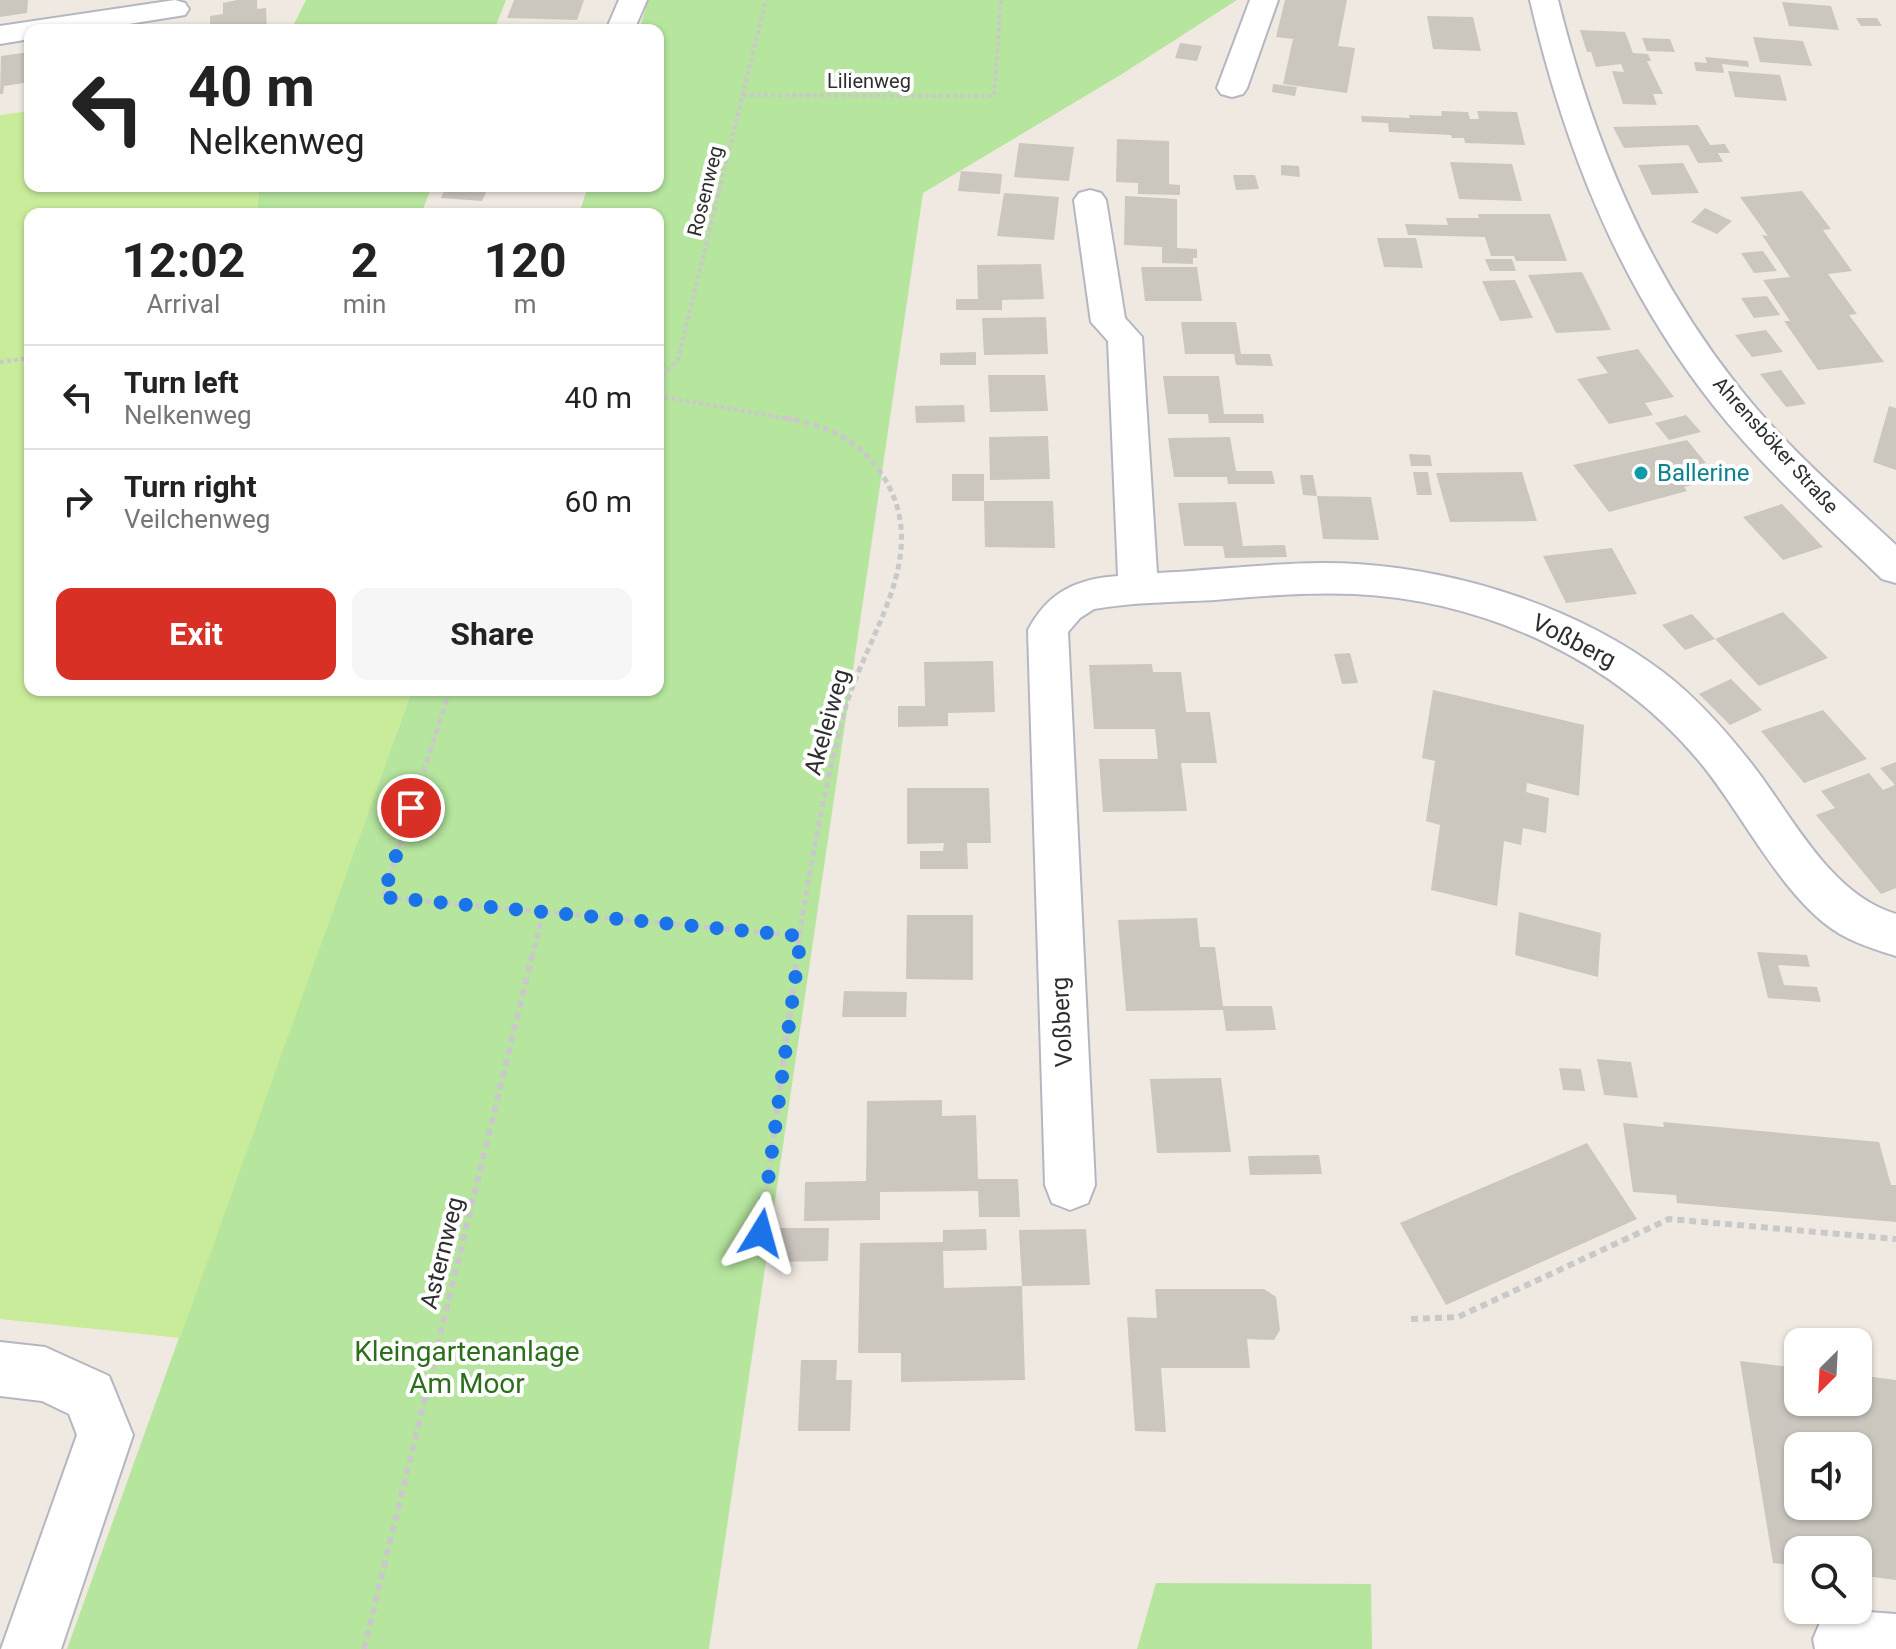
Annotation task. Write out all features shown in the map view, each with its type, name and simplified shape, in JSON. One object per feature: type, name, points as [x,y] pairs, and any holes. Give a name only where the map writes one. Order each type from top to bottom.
[{"type":"street","points":[[623,24],[633,0]]},
{"type":"street","points":[[1232,88],[1264,0]]},
{"type":"street","name":"Ahrensböker Straße","points":[[1534,1],[1587,155],[1607,203],[1656,297],[1726,395],[1819,496],[1896,568]]},
{"type":"street","points":[[39,24],[86,11],[175,9]]},
{"type":"street","points":[[0,35],[24,28]]},
{"type":"street","points":[[1090,200],[1108,322],[1125,337],[1138,589]]},
{"type":"street","name":"Voßberg","points":[[1070,1185],[1048,630],[1060,608],[1090,594],[1352,579],[1453,594],[1535,619],[1599,650],[1643,678],[1675,705],[1751,794],[1811,881],[1839,909],[1860,923],[1896,935]]},
{"type":"street","points":[[0,1369],[45,1374],[90,1395],[105,1435],[31,1649]]},
{"type":"street","points":[[1845,1649],[1843,1639],[1896,1644]]},
{"type":"path","name":"Rosenweg","points":[[664,374],[678,359],[766,0]]},
{"type":"path","name":"Lilienweg","points":[[743,95],[994,96],[1001,0]]},
{"type":"path","points":[[0,362],[24,359]]},
{"type":"path","name":"Akeleiweg","points":[[664,397],[823,425],[845,435],[871,459],[900,509],[904,541],[886,605],[848,700],[816,844],[761,1233]]},
{"type":"path","points":[[448,696],[383,897],[801,936]]},
{"type":"path","name":"Asternweg","points":[[364,1649],[543,912]]},
{"type":"path","points":[[1411,1319],[1458,1317],[1669,1219],[1896,1239]]},
{"type":"green space","points":[[306,0],[506,0],[496,24],[294,24]]},
{"type":"green space","name":"Kleingartenanlage Am Moor","points":[[648,0],[1237,0],[1122,74],[923,193],[709,1649],[67,1649],[410,696],[664,696],[664,208],[581,208],[586,192],[664,192],[664,24],[641,24]]},
{"type":"green space","points":[[24,112],[24,192],[259,192],[257,208],[24,208],[24,696],[410,696],[180,1338],[0,1319],[0,115]]},
{"type":"green space","points":[[259,192],[430,192],[423,208],[257,208]]},
{"type":"green space","points":[[1156,1583],[1371,1584],[1372,1649],[1137,1649]]},
{"type":"building","points":[[0,0],[28,0],[27,13],[0,17]]},
{"type":"building","points":[[257,0],[257,9],[266,8],[267,24],[210,24],[210,16],[223,14],[223,3]]},
{"type":"building","points":[[514,0],[584,0],[577,20],[507,18]]},
{"type":"building","points":[[1285,0],[1347,0],[1338,46],[1355,48],[1347,93],[1283,84],[1293,39],[1276,37]]},
{"type":"building","points":[[1782,2],[1831,6],[1839,30],[1789,26]]},
{"type":"building","points":[[1427,16],[1473,17],[1481,51],[1433,49]]},
{"type":"building","points":[[1856,18],[1877,18],[1882,26],[1861,26]]},
{"type":"building","points":[[1580,30],[1625,32],[1633,53],[1648,54],[1651,61],[1647,61],[1663,94],[1653,94],[1657,105],[1623,104],[1612,71],[1624,72],[1621,64],[1596,67]]},
{"type":"building","points":[[1753,37],[1803,41],[1812,66],[1760,62]]},
{"type":"building","points":[[1642,38],[1670,39],[1675,52],[1647,51]]},
{"type":"building","points":[[1180,43],[1202,46],[1197,61],[1175,58]]},
{"type":"building","points":[[24,53],[24,83],[4,86],[3,94],[0,94],[1,56]]},
{"type":"building","points":[[1705,57],[1748,61],[1749,67],[1722,64],[1724,73],[1696,71],[1694,62],[1707,63]]},
{"type":"building","points":[[1728,71],[1780,75],[1787,101],[1735,97]]},
{"type":"building","points":[[1273,84],[1297,87],[1295,96],[1272,92]]},
{"type":"building","points":[[1441,111],[1468,112],[1470,119],[1479,119],[1477,111],[1517,112],[1525,145],[1465,143],[1464,138],[1452,138],[1451,135],[1389,132],[1388,123],[1362,122],[1361,116],[1442,116]]},
{"type":"building","points":[[1698,125],[1710,145],[1725,144],[1730,153],[1718,153],[1723,162],[1698,163],[1688,145],[1624,148],[1613,127]]},
{"type":"building","points":[[1117,139],[1169,141],[1169,184],[1180,185],[1180,195],[1138,194],[1138,183],[1116,182]]},
{"type":"building","points":[[1019,143],[1074,147],[1069,181],[1014,177]]},
{"type":"building","points":[[1450,162],[1512,164],[1522,201],[1459,199]]},
{"type":"building","points":[[1683,163],[1699,193],[1652,195],[1638,165]]},
{"type":"building","points":[[1281,165],[1299,166],[1300,177],[1281,175]]},
{"type":"building","points":[[961,171],[1002,174],[1000,194],[958,191]]},
{"type":"building","points":[[1233,175],[1255,175],[1259,189],[1236,190]]},
{"type":"building","points":[[1802,191],[1831,229],[1823,230],[1852,271],[1828,274],[1857,314],[1849,315],[1884,362],[1818,370],[1784,321],[1790,321],[1763,280],[1790,277],[1762,235],[1768,236],[1740,197]]},
{"type":"building","points":[[444,192],[486,192],[482,201],[441,198]]},
{"type":"building","points":[[1004,193],[1059,197],[1054,240],[997,236]]},
{"type":"building","points":[[1125,196],[1177,199],[1177,248],[1197,249],[1193,264],[1162,263],[1162,247],[1124,245]]},
{"type":"building","points":[[1705,208],[1732,221],[1717,234],[1691,222]]},
{"type":"building","points":[[1478,214],[1550,214],[1567,261],[1516,261],[1514,256],[1491,256],[1485,237],[1408,235],[1405,224],[1448,225],[1446,218],[1479,218]]},
{"type":"building","points":[[1377,238],[1416,238],[1423,268],[1384,267]]},
{"type":"building","points":[[1763,251],[1777,271],[1754,273],[1741,253]]},
{"type":"building","points":[[1485,259],[1512,259],[1516,271],[1490,271]]},
{"type":"building","points":[[1041,264],[1044,299],[1002,300],[1002,310],[956,310],[956,299],[978,299],[977,265]]},
{"type":"building","points":[[1141,267],[1197,267],[1202,301],[1145,301]]},
{"type":"building","points":[[1582,272],[1611,330],[1556,333],[1528,275]]},
{"type":"building","points":[[1515,280],[1533,318],[1500,321],[1482,281]]},
{"type":"building","points":[[1767,296],[1780,315],[1754,318],[1741,298]]},
{"type":"building","points":[[1046,317],[1048,354],[984,355],[982,318]]},
{"type":"building","points":[[1181,322],[1236,322],[1241,354],[1270,354],[1273,366],[1236,365],[1234,354],[1185,354]]},
{"type":"building","points":[[1766,330],[1783,352],[1752,357],[1735,335]]},
{"type":"building","points":[[1638,349],[1674,397],[1645,403],[1653,415],[1609,424],[1577,379],[1608,373],[1596,357]]},
{"type":"building","points":[[976,352],[976,365],[940,365],[940,353]]},
{"type":"building","points":[[1781,370],[1806,404],[1786,407],[1760,374]]},
{"type":"building","points":[[988,375],[1045,375],[1048,411],[990,412]]},
{"type":"building","points":[[1163,376],[1219,376],[1224,414],[1263,414],[1264,423],[1209,423],[1208,414],[1168,414]]},
{"type":"building","points":[[964,405],[965,422],[916,423],[915,406]]},
{"type":"building","points":[[1889,406],[1896,408],[1896,470],[1873,462]]},
{"type":"building","points":[[1686,415],[1701,432],[1669,440],[1655,423]]},
{"type":"building","points":[[1048,436],[1050,479],[990,480],[989,437]]},
{"type":"building","points":[[1230,437],[1236,471],[1272,471],[1275,484],[1228,484],[1227,477],[1174,477],[1168,438]]},
{"type":"building","name":"Ballerine","points":[[1687,440],[1706,463],[1696,465],[1709,481],[1684,487],[1687,491],[1609,512],[1573,465]]},
{"type":"building","points":[[1409,454],[1430,455],[1432,466],[1411,466]]},
{"type":"building","points":[[1413,472],[1428,472],[1432,495],[1417,495]]},
{"type":"building","points":[[1522,472],[1537,521],[1450,522],[1436,473]]},
{"type":"building","points":[[952,474],[984,474],[984,501],[952,501]]},
{"type":"building","points":[[1300,475],[1313,475],[1317,496],[1303,495]]},
{"type":"building","points":[[1317,496],[1371,497],[1379,540],[1323,539]]},
{"type":"building","points":[[984,501],[1053,501],[1055,548],[985,547]]},
{"type":"building","points":[[1236,502],[1243,546],[1285,545],[1287,557],[1225,558],[1223,546],[1184,546],[1178,503]]},
{"type":"building","points":[[1782,504],[1823,547],[1783,560],[1743,517]]},
{"type":"building","points":[[1612,548],[1637,594],[1566,603],[1543,556]]},
{"type":"building","points":[[1783,612],[1828,658],[1759,686],[1715,639]]},
{"type":"building","points":[[1692,614],[1715,639],[1685,650],[1662,625]]},
{"type":"building","points":[[1350,653],[1358,683],[1342,684],[1334,654]]},
{"type":"building","points":[[993,661],[995,712],[948,713],[948,726],[898,727],[898,706],[925,706],[924,662]]},
{"type":"building","points":[[1152,664],[1153,672],[1181,672],[1186,712],[1210,712],[1217,763],[1181,763],[1187,811],[1103,812],[1099,759],[1158,759],[1155,729],[1094,729],[1089,665]]},
{"type":"building","points":[[1731,679],[1762,710],[1730,725],[1699,694]]},
{"type":"building","points":[[1433,690],[1584,725],[1579,796],[1527,783],[1526,792],[1549,798],[1546,833],[1523,828],[1521,845],[1504,841],[1497,906],[1431,890],[1440,825],[1426,821],[1435,761],[1422,758]]},
{"type":"building","points":[[1823,710],[1867,759],[1804,783],[1761,731]]},
{"type":"building","points":[[1896,762],[1896,888],[1881,894],[1816,815],[1835,808],[1821,791],[1869,773],[1883,790],[1895,785],[1880,768]]},
{"type":"building","points":[[907,788],[989,788],[991,843],[967,843],[968,869],[920,869],[920,851],[943,851],[944,843],[907,844]]},
{"type":"building","points":[[1519,912],[1601,933],[1598,977],[1515,955]]},
{"type":"building","points":[[907,915],[973,915],[973,980],[906,979]]},
{"type":"building","points":[[1197,918],[1200,947],[1215,947],[1223,1006],[1272,1006],[1276,1030],[1226,1031],[1223,1010],[1126,1011],[1118,920]]},
{"type":"building","points":[[1757,952],[1807,955],[1810,967],[1778,965],[1784,985],[1817,987],[1821,1002],[1768,998]]},
{"type":"building","points":[[844,991],[907,992],[906,1017],[842,1017]]},
{"type":"building","points":[[1597,1059],[1631,1062],[1638,1098],[1604,1095]]},
{"type":"building","points":[[1559,1068],[1581,1069],[1585,1091],[1563,1090]]},
{"type":"building","points":[[1221,1078],[1231,1152],[1157,1153],[1150,1079]]},
{"type":"building","points":[[942,1100],[942,1116],[976,1115],[978,1179],[1018,1179],[1020,1217],[979,1217],[978,1191],[880,1192],[880,1220],[804,1221],[805,1182],[866,1181],[867,1101]]},
{"type":"building","points":[[1663,1122],[1879,1142],[1891,1185],[1896,1185],[1896,1222],[1677,1203],[1676,1195],[1633,1192],[1623,1123],[1664,1127]]},
{"type":"building","points":[[1587,1143],[1637,1219],[1446,1305],[1400,1223]]},
{"type":"building","points":[[1319,1155],[1322,1174],[1250,1175],[1248,1156]]},
{"type":"building","points":[[779,1228],[829,1228],[828,1261],[777,1262]]},
{"type":"building","points":[[986,1229],[987,1250],[943,1251],[944,1288],[1022,1286],[1025,1380],[901,1382],[901,1353],[858,1353],[860,1243],[943,1242],[943,1230]]},
{"type":"building","points":[[1086,1229],[1090,1285],[1022,1286],[1019,1230]]},
{"type":"building","points":[[1155,1289],[1264,1289],[1276,1297],[1280,1330],[1274,1340],[1247,1339],[1250,1368],[1161,1368],[1166,1432],[1135,1431],[1127,1317],[1157,1318]]},
{"type":"building","points":[[801,1360],[837,1360],[836,1380],[852,1380],[850,1431],[798,1431]]},
{"type":"building","points":[[1740,1361],[1784,1366],[1784,1416],[1872,1416],[1872,1377],[1896,1380],[1896,1580],[1872,1577],[1872,1536],[1784,1536],[1784,1564],[1773,1563]]},
{"type":"place","name":"Ballerine","points":[[1641,473]]},
{"type":"route","points":[[411,808],[383,897],[801,936],[761,1233]]}]
